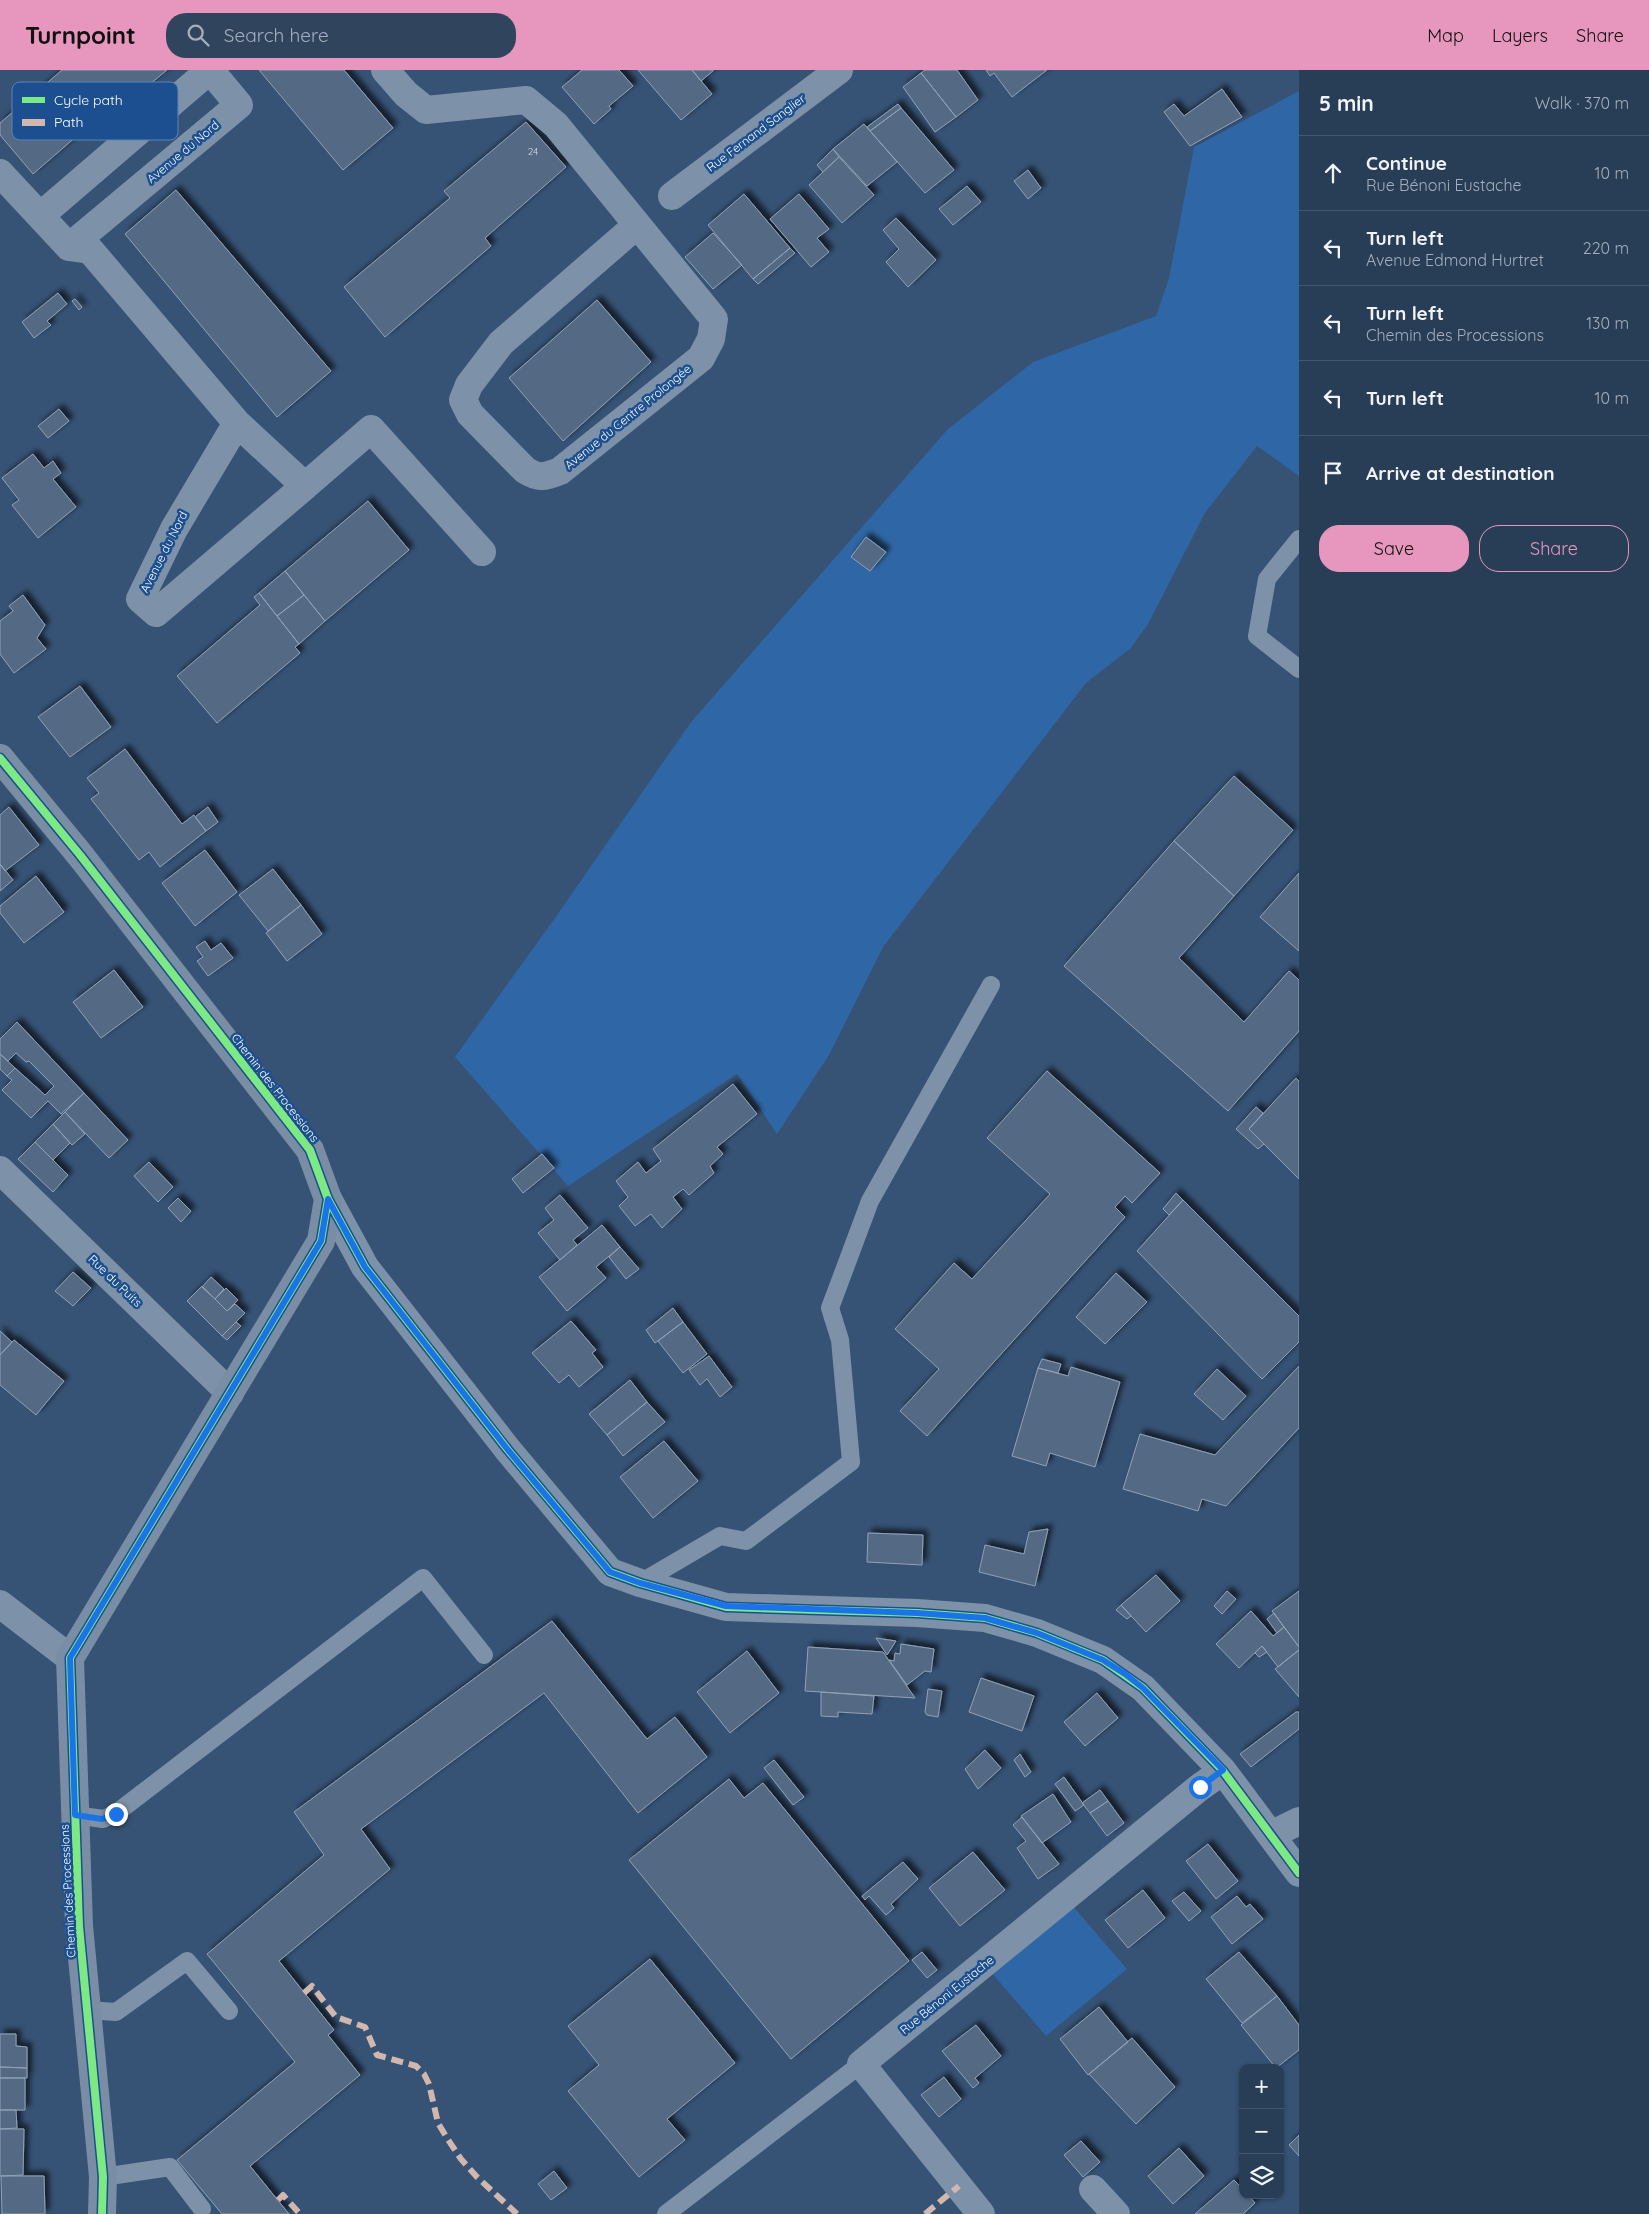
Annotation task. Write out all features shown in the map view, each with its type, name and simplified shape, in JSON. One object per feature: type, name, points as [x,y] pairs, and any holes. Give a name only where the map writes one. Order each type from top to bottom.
[{"type":"street","name":"Avenue du Nord","points":[[69,247],[239,105],[210,70],[178,97]]},
{"type":"street","name":"Avenue du Centre Prolongée","points":[[385,70],[406,94],[426,110],[526,100],[556,124],[714,319],[711,339],[701,358],[560,471],[544,478],[536,477],[524,470],[470,414],[463,400],[469,385],[501,343],[637,225]]},
{"type":"street","name":"Rue Fernand Sanglier","points":[[672,196],[839,70]]},
{"type":"street","name":"Avenue du Nord","points":[[40,216],[128,140]]},
{"type":"street","points":[[0,173],[69,247],[90,250],[237,423],[305,486]]},
{"type":"street","name":"Avenue du Nord","points":[[237,423],[174,529],[140,599],[156,613],[371,429],[482,552]]},
{"type":"street","name":"Chemin des Processions","points":[[0,758],[86,862],[310,1150],[328,1199],[321,1241],[70,1658],[79,1926],[103,2177],[102,2214]]},
{"type":"street","name":"Rue du Puits","points":[[0,1170],[230,1393]]},
{"type":"street","points":[[328,1199],[365,1267],[508,1450],[610,1572],[640,1583],[726,1606],[917,1613],[985,1618],[1037,1633],[1103,1660],[1143,1688],[1223,1770],[1299,1874]]},
{"type":"street","points":[[0,1604],[70,1658]]},
{"type":"street","name":"Rue Bénoni Eustache","points":[[862,2064],[1223,1770]]},
{"type":"street","points":[[1271,1835],[1299,1821]]},
{"type":"street","points":[[862,2064],[981,2214]]},
{"type":"street","points":[[1093,2189],[1116,2214]]},
{"type":"lane","points":[[1299,539],[1267,579],[1257,636],[1299,669]]},
{"type":"lane","points":[[640,1583],[720,1536],[746,1541],[851,1462],[840,1340],[830,1308],[870,1201],[991,985]]},
{"type":"lane","points":[[75,1815],[102,1819],[116,1814],[423,1578],[484,1654]]},
{"type":"lane","points":[[86,2010],[116,2012],[187,1961],[229,2011]]},
{"type":"lane","name":"Rue Bénoni Eustache","points":[[666,2214],[862,2064]]},
{"type":"lane","points":[[103,2177],[170,2168],[202,2209]]},
{"type":"shaded area","points":[[1299,91],[1299,476],[1257,446],[1205,513],[1148,624],[1131,648],[1086,683],[883,947],[829,1055],[777,1134],[737,1074],[568,1186],[455,1057],[557,915],[691,722],[948,429],[1033,362],[1156,316],[1169,278],[1194,147]]},
{"type":"shaded area","points":[[1072,1905],[1127,1969],[1046,2036],[991,1972]]},
{"type":"building","points":[[62,70],[167,70],[152,82],[48,82]]},
{"type":"building","points":[[259,70],[344,70],[393,128],[343,170]]},
{"type":"building","points":[[582,70],[619,70],[633,86],[609,106],[611,109],[594,124],[562,87]]},
{"type":"building","points":[[638,70],[692,70],[712,94],[681,120]]},
{"type":"building","points":[[692,70],[714,70],[701,81]]},
{"type":"building","points":[[925,70],[957,70],[978,100],[956,117],[921,73]]},
{"type":"building","points":[[986,70],[1047,70],[1012,97],[994,73],[990,76]]},
{"type":"building","points":[[921,73],[956,117],[935,132],[903,87]]},
{"type":"building","points":[[1222,89],[1242,117],[1190,146],[1164,112],[1174,104],[1184,116]]},
{"type":"building","points":[[898,104],[901,108],[870,131],[867,127]]},
{"type":"building","points":[[901,108],[954,170],[925,193],[870,131]]},
{"type":"building","points":[[12,113],[12,140],[72,140],[33,174],[0,135],[0,123]]},
{"type":"building","points":[[526,122],[566,167],[485,238],[491,246],[385,337],[344,287],[450,198],[444,191]]},
{"type":"building","points":[[864,124],[897,162],[867,186],[833,149]]},
{"type":"building","points":[[833,149],[839,157],[823,172],[817,165]]},
{"type":"building","points":[[839,157],[874,195],[842,223],[809,185]]},
{"type":"building","points":[[1028,170],[1041,188],[1028,199],[1014,181]]},
{"type":"building","points":[[967,186],[981,202],[953,225],[939,209]]},
{"type":"building","points":[[176,190],[331,371],[277,417],[125,234]]},
{"type":"building","points":[[744,194],[790,248],[753,279],[708,225]]},
{"type":"building","points":[[799,194],[829,229],[817,238],[829,252],[811,267],[770,219]]},
{"type":"building","points":[[896,218],[936,260],[908,287],[886,262],[899,249],[883,230]]},
{"type":"building","points":[[713,233],[742,265],[713,289],[685,257]]},
{"type":"building","points":[[790,248],[795,253],[758,284],[753,279]]},
{"type":"building","points":[[58,293],[67,304],[47,321],[51,325],[34,338],[22,322]]},
{"type":"building","points":[[75,299],[82,307],[79,310],[72,301]]},
{"type":"building","points":[[597,300],[651,362],[563,441],[509,378]]},
{"type":"building","points":[[59,409],[69,421],[48,438],[38,426]]},
{"type":"building","points":[[33,454],[44,468],[53,461],[61,473],[53,479],[76,507],[38,538],[12,505],[19,500],[2,478]]},
{"type":"building","points":[[368,501],[409,550],[325,621],[285,571]]},
{"type":"building","points":[[866,537],[886,552],[870,571],[851,557]]},
{"type":"building","points":[[285,571],[304,595],[277,616],[259,593]]},
{"type":"building","points":[[259,593],[299,644],[295,647],[300,653],[217,723],[177,676],[260,605],[254,597]]},
{"type":"building","points":[[23,595],[45,625],[37,638],[46,649],[14,673],[0,654],[0,621],[13,611],[9,606]]},
{"type":"building","points":[[304,595],[325,621],[299,644],[277,616]]},
{"type":"building","points":[[80,686],[111,727],[70,757],[38,717]]},
{"type":"building","points":[[125,749],[182,824],[194,815],[206,831],[160,867],[149,852],[139,860],[91,799],[99,793],[87,778]]},
{"type":"building","points":[[1234,776],[1293,830],[1234,896],[1174,841]]},
{"type":"building","points":[[9,807],[39,845],[5,871],[0,864],[0,815]]},
{"type":"building","points":[[208,807],[218,822],[206,831],[195,817]]},
{"type":"building","points":[[1174,841],[1234,896],[1179,958],[1244,1022],[1289,971],[1299,980],[1299,1031],[1228,1111],[1064,966]]},
{"type":"building","points":[[205,850],[237,892],[195,926],[162,883]]},
{"type":"building","points":[[0,864],[13,880],[0,891]]},
{"type":"building","points":[[273,869],[301,905],[268,931],[239,895]]},
{"type":"building","points":[[1299,873],[1299,951],[1260,917]]},
{"type":"building","points":[[36,876],[64,912],[24,943],[0,913],[0,906]]},
{"type":"building","points":[[301,905],[322,934],[287,961],[266,933]]},
{"type":"building","points":[[205,941],[211,950],[221,943],[233,958],[208,976],[197,961],[203,957],[196,947]]},
{"type":"building","points":[[114,970],[143,1007],[101,1038],[73,1002]]},
{"type":"building","points":[[17,1022],[84,1093],[61,1114],[48,1101],[31,1118],[2,1090],[12,1080],[7,1076],[15,1068],[45,1095],[54,1086],[29,1061],[26,1062],[16,1053],[8,1061],[0,1054],[0,1039]]},
{"type":"building","points":[[0,1054],[15,1068],[7,1076],[0,1069]]},
{"type":"building","points":[[1047,1071],[1160,1173],[1132,1203],[1125,1196],[1115,1207],[1125,1217],[927,1436],[900,1411],[939,1369],[895,1329],[954,1263],[972,1279],[1050,1194],[987,1138]]},
{"type":"building","points":[[1296,1078],[1299,1081],[1299,1179],[1249,1129]]},
{"type":"building","points":[[733,1084],[757,1114],[717,1147],[723,1154],[710,1166],[714,1173],[689,1195],[683,1189],[673,1197],[682,1209],[662,1228],[651,1214],[635,1226],[619,1206],[628,1197],[616,1181],[638,1162],[646,1173],[661,1161],[653,1149]]},
{"type":"building","points":[[84,1093],[128,1140],[109,1158],[65,1112]]},
{"type":"building","points":[[1256,1107],[1263,1113],[1249,1129],[1264,1144],[1258,1149],[1236,1129]]},
{"type":"building","points":[[65,1112],[85,1134],[72,1145],[53,1124]]},
{"type":"building","points":[[53,1124],[70,1143],[53,1160],[35,1142]]},
{"type":"building","points":[[35,1142],[68,1175],[53,1192],[18,1159]]},
{"type":"building","points":[[542,1154],[554,1168],[523,1193],[512,1179]]},
{"type":"building","points":[[149,1162],[173,1187],[158,1202],[134,1176]]},
{"type":"building","points":[[1176,1193],[1183,1200],[1169,1215],[1163,1209]]},
{"type":"building","points":[[560,1195],[588,1228],[573,1240],[577,1245],[560,1260],[538,1233],[554,1220],[545,1208]]},
{"type":"building","points":[[178,1198],[191,1211],[181,1222],[168,1208]]},
{"type":"building","points":[[1183,1200],[1299,1316],[1299,1342],[1262,1379],[1137,1251]]},
{"type":"building","points":[[602,1225],[620,1247],[596,1267],[606,1278],[567,1311],[539,1277]]},
{"type":"building","points":[[620,1247],[639,1269],[626,1279],[609,1257]]},
{"type":"building","points":[[73,1272],[91,1288],[73,1306],[55,1291]]},
{"type":"building","points":[[1116,1273],[1147,1302],[1105,1344],[1076,1317]]},
{"type":"building","points":[[211,1277],[224,1289],[215,1299],[202,1287]]},
{"type":"building","points":[[202,1286],[227,1311],[235,1304],[245,1313],[222,1336],[187,1301]]},
{"type":"building","points":[[226,1288],[238,1300],[227,1311],[215,1299]]},
{"type":"building","points":[[673,1308],[683,1322],[655,1343],[646,1330]]},
{"type":"building","points":[[571,1321],[596,1350],[592,1353],[603,1367],[579,1387],[569,1375],[559,1383],[532,1353]]},
{"type":"building","points":[[236,1322],[241,1326],[227,1340],[222,1336]]},
{"type":"building","points":[[683,1322],[707,1354],[683,1373],[658,1341]]},
{"type":"building","points":[[0,1331],[12,1342],[0,1355]]},
{"type":"building","points":[[14,1340],[64,1381],[36,1415],[0,1385],[0,1355]]},
{"type":"building","points":[[709,1356],[732,1387],[720,1397],[707,1379],[700,1385],[689,1370]]},
{"type":"building","points":[[1042,1359],[1061,1364],[1058,1373],[1038,1368]]},
{"type":"building","points":[[1299,1366],[1299,1428],[1226,1506],[1202,1499],[1198,1511],[1123,1489],[1140,1434],[1215,1455]]},
{"type":"building","points":[[1071,1367],[1120,1382],[1095,1467],[1050,1453],[1046,1466],[1012,1456],[1038,1368],[1068,1376]]},
{"type":"building","points":[[1217,1369],[1246,1396],[1223,1420],[1194,1394]]},
{"type":"building","points":[[630,1380],[647,1402],[607,1435],[589,1414]]},
{"type":"building","points":[[647,1402],[665,1422],[623,1456],[607,1435]]},
{"type":"building","points":[[664,1441],[698,1481],[653,1518],[620,1477]]},
{"type":"building","points":[[1048,1529],[1035,1586],[979,1572],[985,1545],[1024,1554],[1029,1532]]},
{"type":"building","points":[[868,1533],[923,1535],[922,1565],[867,1562]]},
{"type":"building","points":[[1156,1575],[1180,1601],[1146,1632],[1121,1605]]},
{"type":"building","points":[[1227,1591],[1236,1599],[1222,1614],[1214,1606]]},
{"type":"building","points":[[1299,1591],[1299,1647],[1272,1611]]},
{"type":"building","points":[[1121,1605],[1131,1616],[1127,1619],[1116,1610]]},
{"type":"building","points":[[1251,1611],[1273,1636],[1284,1627],[1299,1647],[1299,1650],[1278,1667],[1262,1646],[1239,1668],[1216,1644]]},
{"type":"building","points":[[1274,1613],[1284,1627],[1277,1633],[1267,1619]]},
{"type":"building","points":[[552,1621],[647,1739],[675,1717],[707,1757],[638,1813],[544,1693],[361,1829],[390,1869],[279,1961],[334,2030],[328,2035],[360,2075],[250,2166],[289,2214],[222,2214],[177,2160],[295,2062],[207,1954],[324,1855],[294,1812]]},
{"type":"building","points":[[876,1638],[896,1641],[887,1655]]},
{"type":"building","points":[[901,1644],[934,1649],[931,1672],[925,1671],[907,1685],[889,1660],[894,1661],[895,1653],[900,1654]]},
{"type":"building","points":[[1262,1646],[1267,1652],[1259,1657],[1255,1653]]},
{"type":"building","points":[[808,1647],[883,1652],[915,1698],[805,1691]]},
{"type":"building","points":[[1299,1650],[1299,1697],[1275,1669]]},
{"type":"building","points":[[747,1651],[779,1693],[730,1733],[697,1692]]},
{"type":"building","points":[[981,1678],[1034,1696],[1022,1731],[969,1712]]},
{"type":"building","points":[[928,1689],[942,1691],[938,1717],[927,1715],[925,1712]]},
{"type":"building","points":[[821,1692],[874,1696],[872,1714],[838,1712],[838,1717],[821,1716]]},
{"type":"building","points":[[1097,1693],[1118,1718],[1085,1746],[1064,1722]]},
{"type":"building","points":[[1296,1712],[1299,1712],[1299,1729],[1251,1767],[1240,1754]]},
{"type":"building","points":[[985,1750],[1001,1768],[978,1789],[965,1769]]},
{"type":"building","points":[[1020,1754],[1031,1772],[1025,1777],[1014,1760]]},
{"type":"building","points":[[774,1760],[804,1797],[793,1805],[764,1768]]},
{"type":"building","points":[[1064,1777],[1084,1805],[1075,1811],[1055,1784]]},
{"type":"building","points":[[729,1779],[744,1798],[763,1783],[909,1961],[791,2059],[629,1860]]},
{"type":"building","points":[[1100,1790],[1108,1801],[1090,1813],[1082,1803]]},
{"type":"building","points":[[1053,1794],[1071,1822],[1042,1843],[1021,1816]]},
{"type":"building","points":[[1108,1801],[1124,1823],[1107,1836],[1090,1813]]},
{"type":"building","points":[[1022,1817],[1059,1864],[1038,1879],[1017,1848],[1026,1841],[1013,1825]]},
{"type":"building","points":[[1208,1844],[1238,1881],[1216,1899],[1186,1861]]},
{"type":"building","points":[[973,1852],[1005,1890],[960,1926],[929,1888]]},
{"type":"building","points":[[903,1862],[918,1879],[891,1904],[894,1908],[886,1915],[869,1896],[865,1900],[862,1896]]},
{"type":"building","points":[[1143,1890],[1165,1918],[1128,1948],[1105,1920]]},
{"type":"building","points":[[1184,1892],[1201,1911],[1189,1921],[1172,1901]]},
{"type":"building","points":[[1237,1896],[1246,1907],[1250,1904],[1263,1919],[1232,1944],[1211,1917]]},
{"type":"building","points":[[922,1952],[937,1970],[927,1978],[912,1960]]},
{"type":"building","points":[[1239,1952],[1277,1996],[1242,2023],[1206,1979]]},
{"type":"building","points":[[650,1959],[735,2063],[667,2119],[685,2140],[639,2177],[568,2091],[599,2065],[568,2026]]},
{"type":"building","points":[[1277,1996],[1299,2025],[1299,2050],[1281,2064],[1273,2064],[1241,2025]]},
{"type":"building","points":[[1099,2007],[1128,2042],[1088,2075],[1060,2039]]},
{"type":"building","points":[[976,2025],[1001,2056],[975,2078],[979,2083],[973,2088],[942,2051]]},
{"type":"building","points":[[0,2034],[16,2034],[16,2046],[27,2047],[27,2068],[0,2067]]},
{"type":"building","points":[[1132,2038],[1175,2087],[1136,2124],[1089,2074]]},
{"type":"building","points":[[0,2067],[27,2068],[27,2078],[0,2078]]},
{"type":"building","points":[[944,2077],[961,2099],[939,2117],[921,2095]]},
{"type":"building","points":[[0,2078],[25,2078],[25,2110],[0,2110]]},
{"type":"building","points":[[0,2110],[16,2110],[17,2128],[0,2129]]},
{"type":"building","points":[[0,2129],[24,2129],[23,2175],[0,2176]]},
{"type":"building","points":[[1299,2135],[1299,2156],[1289,2145]]},
{"type":"building","points":[[1081,2141],[1100,2162],[1083,2177],[1064,2155]]},
{"type":"building","points":[[1179,2148],[1204,2176],[1173,2204],[1148,2176]]},
{"type":"building","points":[[554,2171],[567,2188],[551,2200],[538,2184]]},
{"type":"building","points":[[1,2176],[44,2176],[45,2214],[2,2214]]},
{"type":"building","points":[[1234,2180],[1239,2185],[1239,2199],[1252,2199],[1255,2203],[1243,2214],[1195,2214]]},
{"type":"marked path","points":[[304,1993],[312,1986],[336,2017],[365,2027],[377,2055],[416,2066],[424,2074],[429,2084],[438,2123],[447,2138],[461,2159],[477,2177],[517,2214]]},
{"type":"marked path","points":[[925,2214],[959,2186]]},
{"type":"marked path","points":[[278,2200],[283,2195],[300,2214]]},
{"type":"cycle path","points":[[0,758],[80,855],[310,1150],[328,1199],[365,1267],[508,1450],[610,1572],[640,1583],[726,1607],[917,1613],[985,1618],[1037,1633],[1103,1660],[1143,1688],[1223,1771],[1299,1873]]},
{"type":"cycle path","points":[[102,2214],[103,2177],[79,1926],[70,1658],[321,1241],[328,1199]]},
{"type":"route","points":[[116,1814],[102,1819],[75,1815],[70,1658],[321,1241],[328,1199],[365,1267],[508,1450],[610,1572],[640,1583],[726,1606],[917,1613],[985,1618],[1037,1633],[1103,1660],[1143,1688],[1223,1770],[1200,1787]]}]
